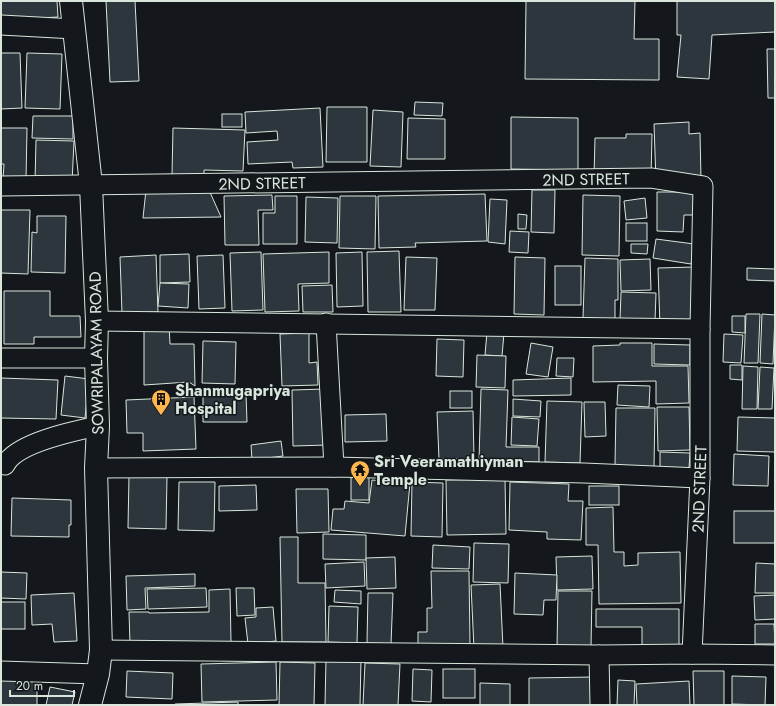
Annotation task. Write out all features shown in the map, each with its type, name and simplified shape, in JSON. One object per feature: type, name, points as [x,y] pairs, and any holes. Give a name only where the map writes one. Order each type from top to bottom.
[{"type":"street","name":"SOWRIPALAYAM ROAD","points":[[71,1],[91,185],[97,321],[96,358],[98,426],[96,468],[101,650],[98,674],[90,705]]},
{"type":"street","points":[[1,25],[75,29]]},
{"type":"street","name":"2ND STREET","points":[[1,186],[651,178],[703,186],[700,329],[700,478],[692,654]]},
{"type":"street","points":[[97,321],[700,329]]},
{"type":"street","points":[[326,323],[334,466]]},
{"type":"street","points":[[1,358],[96,358]]},
{"type":"street","points":[[5,465],[8,460],[30,445],[63,434],[98,426]]},
{"type":"street","points":[[96,468],[334,466],[584,472],[700,478]]},
{"type":"street","points":[[101,650],[599,655],[775,655]]},
{"type":"street","points":[[599,655],[600,705]]},
{"type":"street","points":[[1,671],[98,674]]},
{"type":"building","points":[[1,1],[57,1],[58,17],[1,20]]},
{"type":"building","points":[[106,1],[135,1],[139,81],[110,82]]},
{"type":"building","points":[[526,1],[635,1],[634,39],[659,39],[659,80],[525,79]]},
{"type":"building","points":[[677,1],[775,1],[775,32],[712,35],[709,79],[677,77],[681,35],[677,35]]},
{"type":"building","points":[[767,49],[775,49],[775,98],[768,98]]},
{"type":"building","points":[[1,53],[20,53],[22,108],[1,109]]},
{"type":"building","points":[[27,53],[62,54],[60,109],[25,108]]},
{"type":"building","points":[[415,102],[443,103],[442,116],[414,115]]},
{"type":"building","points":[[327,107],[367,107],[367,162],[326,162]]},
{"type":"building","points":[[320,108],[323,167],[293,168],[292,162],[248,164],[247,142],[278,140],[277,131],[246,133],[245,112]]},
{"type":"building","points":[[373,110],[403,112],[401,167],[370,166]]},
{"type":"building","points":[[222,114],[242,114],[242,127],[222,127]]},
{"type":"building","points":[[33,116],[73,116],[73,139],[32,138]]},
{"type":"building","points":[[511,117],[578,118],[578,170],[511,169]]},
{"type":"building","points":[[408,118],[445,119],[445,159],[407,159]]},
{"type":"building","points":[[689,122],[689,134],[700,133],[701,180],[656,181],[654,124]]},
{"type":"building","points":[[1,128],[27,128],[26,180],[3,179],[4,164],[1,164]]},
{"type":"building","points":[[173,128],[245,130],[243,171],[204,170],[204,176],[172,175]]},
{"type":"building","points":[[626,134],[652,134],[651,178],[594,177],[595,138],[626,138]]},
{"type":"building","points":[[36,140],[74,141],[72,183],[35,182]]},
{"type":"building","points":[[146,190],[209,190],[221,217],[143,218]]},
{"type":"building","points":[[532,190],[555,190],[554,233],[531,232]]},
{"type":"building","points":[[657,192],[695,192],[695,215],[684,215],[683,232],[657,231]]},
{"type":"building","points":[[485,194],[487,241],[415,243],[416,247],[379,248],[378,196]]},
{"type":"building","points":[[272,195],[273,210],[258,210],[259,245],[225,245],[224,196]]},
{"type":"building","points":[[583,195],[620,196],[619,256],[582,255]]},
{"type":"building","points":[[275,196],[297,196],[297,244],[263,244],[263,213],[275,213]]},
{"type":"building","points":[[340,196],[376,196],[375,249],[339,248]]},
{"type":"building","points":[[306,197],[338,198],[337,243],[305,242]]},
{"type":"building","points":[[645,198],[647,218],[626,220],[624,201]]},
{"type":"building","points":[[490,199],[507,200],[505,244],[488,242]]},
{"type":"building","points":[[1,210],[30,210],[28,274],[1,273]]},
{"type":"building","points":[[518,214],[527,215],[526,229],[518,229]]},
{"type":"building","points":[[37,216],[66,216],[65,273],[31,272],[32,232],[37,233]]},
{"type":"building","points":[[626,223],[647,223],[647,241],[626,241]]},
{"type":"building","points":[[510,231],[529,232],[528,253],[509,252]]},
{"type":"building","points":[[656,239],[694,244],[691,264],[653,258]]},
{"type":"building","points":[[631,244],[648,244],[647,254],[631,253]]},
{"type":"building","points":[[399,251],[401,312],[368,312],[367,252]]},
{"type":"building","points":[[261,252],[263,310],[232,311],[230,253]]},
{"type":"building","points":[[329,252],[329,283],[298,284],[299,311],[265,312],[263,254]]},
{"type":"building","points":[[362,252],[363,306],[337,307],[336,253]]},
{"type":"building","points":[[189,254],[190,282],[160,283],[160,255]]},
{"type":"building","points":[[156,255],[158,312],[122,313],[120,257]]},
{"type":"building","points":[[223,255],[225,308],[199,309],[197,256]]},
{"type":"building","points":[[406,257],[437,258],[435,310],[404,310]]},
{"type":"building","points":[[515,257],[545,258],[544,315],[514,314]]},
{"type":"building","points":[[585,258],[618,259],[618,300],[615,300],[615,319],[583,318]]},
{"type":"building","points":[[650,259],[651,290],[621,291],[620,260]]},
{"type":"building","points":[[555,266],[581,266],[581,305],[555,305]]},
{"type":"building","points":[[694,267],[695,325],[660,326],[658,268]]},
{"type":"building","points":[[747,268],[775,269],[775,281],[747,280]]},
{"type":"building","points":[[160,283],[189,284],[188,308],[158,306]]},
{"type":"building","points":[[332,285],[333,312],[303,312],[302,286]]},
{"type":"building","points":[[4,291],[50,291],[50,316],[80,316],[81,337],[34,337],[34,344],[4,344]]},
{"type":"building","points":[[621,292],[656,293],[655,321],[620,320]]},
{"type":"building","points":[[746,314],[760,314],[758,363],[744,363]]},
{"type":"building","points":[[762,314],[775,315],[773,364],[760,363]]},
{"type":"building","points":[[732,316],[745,316],[745,333],[732,332]]},
{"type":"building","points":[[144,325],[169,325],[170,344],[194,344],[195,386],[189,382],[144,385]]},
{"type":"building","points":[[487,332],[504,333],[502,356],[485,355]]},
{"type":"building","points":[[309,333],[309,363],[317,362],[318,385],[282,386],[280,334]]},
{"type":"building","points":[[724,334],[743,335],[741,363],[723,362]]},
{"type":"building","points":[[437,339],[464,340],[463,377],[436,376]]},
{"type":"building","points":[[203,341],[236,342],[235,384],[202,383]]},
{"type":"building","points":[[531,343],[553,347],[548,377],[526,374]]},
{"type":"building","points":[[620,343],[652,343],[652,366],[688,366],[689,403],[656,404],[656,381],[593,382],[593,346],[620,345]]},
{"type":"building","points":[[654,344],[690,345],[690,365],[654,364]]},
{"type":"building","points":[[477,355],[506,356],[505,388],[476,387]]},
{"type":"building","points":[[557,358],[574,358],[573,377],[556,376]]},
{"type":"building","points":[[730,365],[742,365],[742,380],[730,379]]},
{"type":"building","points":[[743,366],[758,367],[757,409],[742,409]]},
{"type":"building","points":[[760,367],[774,368],[772,409],[758,409]]},
{"type":"building","points":[[65,376],[89,379],[85,418],[61,415]]},
{"type":"building","points":[[1,378],[58,380],[56,419],[1,418]]},
{"type":"building","points":[[571,378],[571,395],[513,396],[513,380]]},
{"type":"building","points":[[618,385],[650,386],[649,407],[617,405]]},
{"type":"building","points":[[325,389],[328,445],[293,446],[292,390]]},
{"type":"building","points":[[481,389],[508,390],[506,447],[539,447],[539,462],[479,460]]},
{"type":"building","points":[[450,391],[472,391],[472,408],[450,408]]},
{"type":"building","points":[[246,394],[247,422],[203,422],[203,395]]},
{"type":"building","name":"Shanmugapriya Hospital","points":[[194,397],[196,449],[143,451],[143,433],[127,433],[126,400]]},
{"type":"building","points":[[513,399],[541,401],[540,417],[513,416]]},
{"type":"building","points":[[547,401],[582,402],[580,463],[545,462]]},
{"type":"building","points":[[584,402],[605,402],[606,436],[585,437]]},
{"type":"building","points":[[657,407],[689,407],[690,450],[658,451]]},
{"type":"building","points":[[616,408],[655,408],[654,467],[615,465]]},
{"type":"building","points":[[473,411],[474,459],[439,459],[437,412]]},
{"type":"building","points":[[386,414],[387,441],[345,442],[345,415]]},
{"type":"building","points":[[512,417],[539,419],[537,446],[511,445]]},
{"type":"building","points":[[738,417],[775,418],[775,452],[737,451]]},
{"type":"building","points":[[281,441],[283,456],[252,460],[251,445]]},
{"type":"building","points":[[660,452],[690,453],[689,468],[660,468]]},
{"type":"building","points":[[734,454],[769,456],[768,486],[733,485]]},
{"type":"building","name":"Sri Veeramathiyman Temple","points":[[351,474],[369,474],[369,500],[351,500]]},
{"type":"building","points":[[129,476],[167,477],[166,529],[128,528]]},
{"type":"building","points":[[505,479],[506,534],[447,535],[446,480]]},
{"type":"building","points":[[372,480],[410,483],[405,536],[331,530],[333,509],[344,509],[345,501],[369,503]]},
{"type":"building","points":[[179,482],[215,482],[214,531],[178,530]]},
{"type":"building","points":[[412,482],[443,483],[442,537],[411,536]]},
{"type":"building","points":[[510,482],[569,484],[568,501],[583,501],[581,540],[547,539],[547,532],[509,530]]},
{"type":"building","points":[[256,485],[257,510],[219,511],[219,486]]},
{"type":"building","points":[[589,486],[619,486],[619,505],[589,505]]},
{"type":"building","points":[[296,489],[328,489],[329,532],[297,533]]},
{"type":"building","points":[[12,498],[71,500],[71,525],[69,525],[69,537],[11,536]]},
{"type":"building","points":[[613,507],[614,552],[624,552],[624,566],[638,565],[638,553],[680,552],[681,603],[599,604],[598,545],[586,545],[586,508]]},
{"type":"building","points":[[734,511],[775,511],[775,543],[734,543]]},
{"type":"building","points":[[323,534],[366,535],[366,560],[323,559]]},
{"type":"building","points":[[280,537],[298,537],[298,583],[325,583],[326,642],[282,642]]},
{"type":"building","points":[[474,543],[509,544],[508,583],[473,582]]},
{"type":"building","points":[[433,545],[470,547],[469,569],[432,568]]},
{"type":"building","points":[[592,556],[593,589],[557,590],[556,557]]},
{"type":"building","points":[[395,557],[396,588],[367,589],[366,558]]},
{"type":"building","points":[[364,562],[365,586],[326,588],[325,564]]},
{"type":"building","points":[[756,563],[775,564],[775,593],[755,593]]},
{"type":"building","points":[[431,571],[469,571],[470,644],[418,645],[418,632],[427,632],[427,608],[432,608]]},
{"type":"building","points":[[1,572],[27,573],[26,599],[1,598]]},
{"type":"building","points":[[515,573],[557,575],[556,600],[544,600],[543,615],[514,614]]},
{"type":"building","points":[[195,574],[195,586],[145,588],[146,609],[127,610],[126,576]]},
{"type":"building","points":[[500,584],[503,648],[474,649],[471,585]]},
{"type":"building","points":[[206,588],[207,607],[148,609],[147,589]]},
{"type":"building","points":[[236,588],[254,588],[255,615],[237,616]]},
{"type":"building","points":[[230,589],[231,642],[130,644],[129,612],[209,612],[209,590]]},
{"type":"building","points":[[335,590],[361,591],[361,604],[334,602]]},
{"type":"building","points":[[558,591],[592,591],[591,648],[557,648]]},
{"type":"building","points":[[74,593],[77,641],[54,642],[52,624],[32,625],[31,595]]},
{"type":"building","points":[[368,593],[393,593],[391,644],[367,643]]},
{"type":"building","points":[[775,595],[775,619],[755,620],[754,596]]},
{"type":"building","points":[[1,602],[25,602],[25,629],[1,629]]},
{"type":"building","points":[[329,606],[358,607],[357,643],[328,642]]},
{"type":"building","points":[[273,607],[276,641],[248,644],[245,618],[256,617],[256,608]]},
{"type":"building","points":[[596,609],[679,609],[679,649],[642,649],[642,627],[596,627]]},
{"type":"building","points":[[755,624],[774,624],[775,644],[755,644]]},
{"type":"building","points":[[326,659],[361,660],[360,705],[325,705]]},
{"type":"building","points":[[276,662],[277,700],[202,702],[201,664]]},
{"type":"building","points":[[280,662],[315,663],[314,705],[279,705]]},
{"type":"building","points":[[365,663],[400,664],[398,705],[363,705]]},
{"type":"building","points":[[413,669],[432,670],[431,702],[412,701]]},
{"type":"building","points":[[443,669],[475,669],[475,698],[443,698]]},
{"type":"building","points":[[127,671],[173,673],[172,699],[126,697]]},
{"type":"building","points":[[693,671],[724,671],[724,705],[694,705]]},
{"type":"building","points":[[732,676],[766,677],[765,705],[732,704]]},
{"type":"building","points":[[594,677],[595,705],[529,705],[529,678]]},
{"type":"building","points":[[1,678],[37,678],[37,705],[1,705]]},
{"type":"building","points":[[618,680],[635,681],[634,705],[617,705]]},
{"type":"building","points":[[689,681],[690,705],[637,705],[636,684]]},
{"type":"building","points":[[480,683],[510,684],[510,705],[480,705]]},
{"type":"building","points":[[50,687],[75,692],[72,705],[46,705]]},
{"type":"building","points":[[238,702],[238,705],[175,705],[175,704]]},
{"type":"place","name":"Shanmugapriya Hospital","points":[[161,416]]},
{"type":"place","name":"Sri Veeramathiyman Temple","points":[[360,487]]}]
